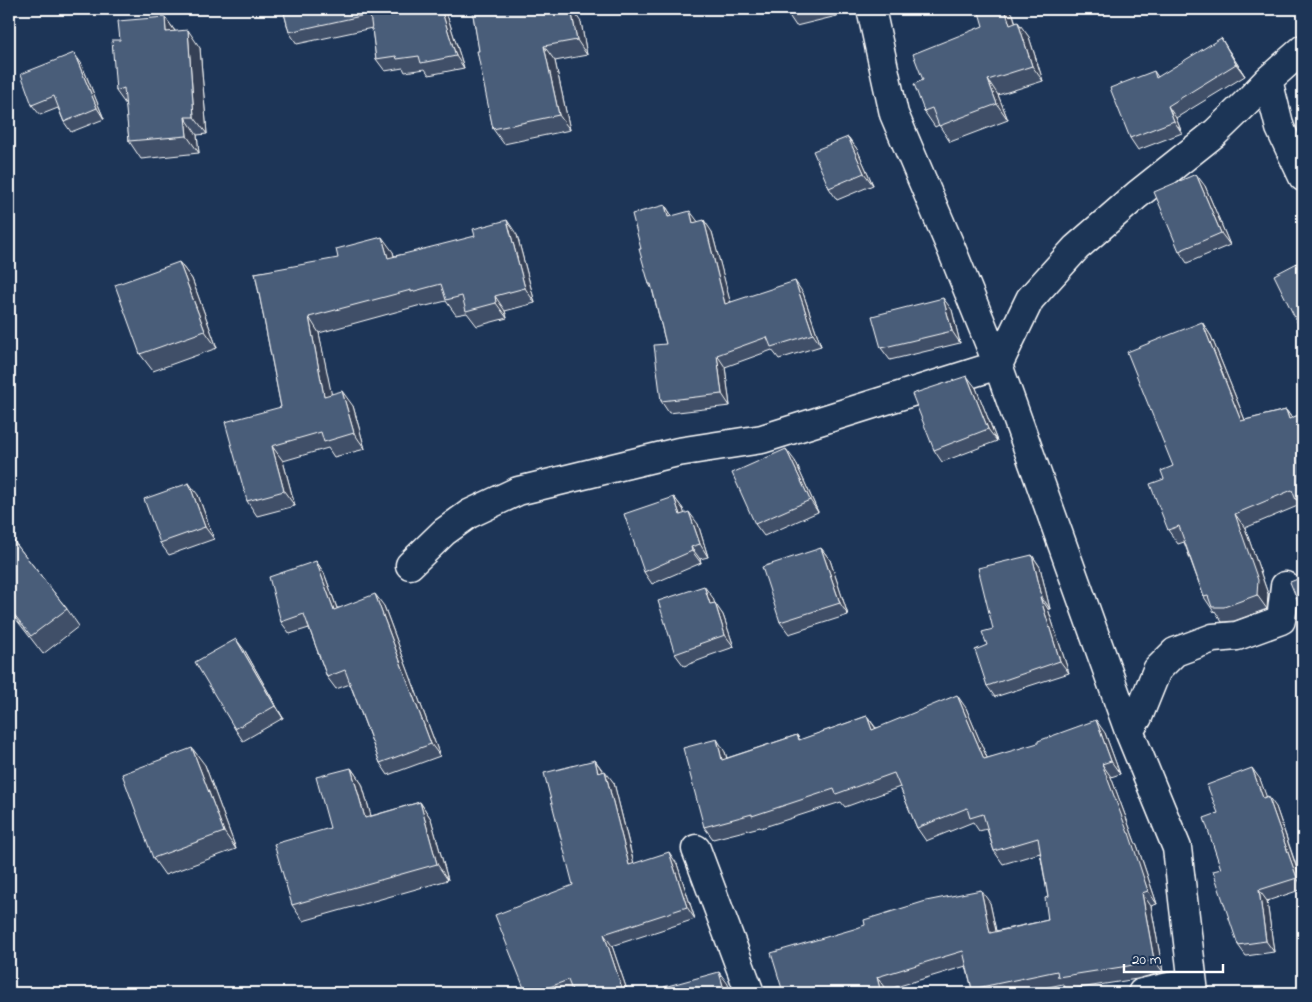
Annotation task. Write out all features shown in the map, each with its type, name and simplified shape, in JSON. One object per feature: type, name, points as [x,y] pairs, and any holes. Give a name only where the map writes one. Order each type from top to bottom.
[{"type":"street","points":[[871,9],[894,114],[998,365],[1129,731],[1177,848],[1193,988],[1142,993]]},
{"type":"street","points":[[410,565],[444,532],[469,514],[518,491],[678,452],[762,439],[998,365],[1030,299],[1076,248],[1137,195],[1215,133],[1268,80],[1303,49]]},
{"type":"street","points":[[1268,80],[1280,128],[1303,177]]},
{"type":"street","points":[[1129,731],[1138,717],[1157,670],[1175,652],[1213,638],[1237,636],[1281,620],[1285,586]]},
{"type":"street","points":[[696,849],[750,993]]},
{"type":"building","points":[[283,9],[411,9],[411,12],[441,9],[456,56],[421,63],[419,56],[397,59],[396,56],[376,59],[370,14],[289,32]]},
{"type":"building","points":[[472,9],[542,9],[543,12],[571,9],[577,40],[544,46],[559,115],[493,129],[477,51],[479,51]]},
{"type":"building","points":[[786,9],[810,9],[788,14]]},
{"type":"building","points":[[978,9],[1005,9],[1010,25],[1018,22],[1032,66],[988,80],[997,104],[939,126],[932,108],[924,111],[914,84],[923,80],[913,54],[983,26]]},
{"type":"building","points":[[165,17],[166,32],[188,30],[194,117],[185,117],[187,136],[129,141],[124,88],[116,91],[112,40],[120,40],[118,21]]},
{"type":"building","points":[[1221,38],[1236,64],[1168,106],[1174,121],[1130,138],[1110,88],[1154,71],[1156,78]]},
{"type":"building","points":[[74,53],[97,108],[64,122],[54,96],[32,105],[21,74]]},
{"type":"building","points":[[848,137],[864,173],[829,188],[813,151]]},
{"type":"building","points":[[1196,174],[1221,233],[1179,251],[1154,192]]},
{"type":"building","points":[[665,205],[668,217],[690,211],[693,223],[704,220],[725,304],[795,281],[813,334],[771,347],[767,337],[717,355],[722,394],[661,401],[654,345],[666,344],[651,284],[649,284],[639,249],[641,249],[632,214]]},
{"type":"building","points":[[507,220],[525,288],[495,296],[496,303],[466,311],[462,296],[446,300],[441,284],[309,317],[324,396],[342,391],[354,433],[324,442],[321,432],[272,446],[284,491],[247,501],[225,422],[281,407],[255,273],[338,258],[336,249],[382,237],[388,258],[475,236],[473,229]]},
{"type":"building","points":[[1303,260],[1303,322],[1298,324],[1274,275]]},
{"type":"building","points":[[179,262],[205,331],[140,354],[115,285]]},
{"type":"building","points":[[943,298],[952,331],[881,348],[872,316]]},
{"type":"building","points":[[1202,322],[1241,421],[1286,410],[1289,419],[1303,413],[1303,496],[1296,500],[1292,490],[1235,514],[1258,580],[1257,595],[1224,607],[1212,607],[1208,596],[1204,597],[1179,526],[1168,530],[1150,484],[1164,479],[1161,471],[1173,466],[1127,352]]},
{"type":"building","points":[[967,376],[988,429],[934,450],[912,394]]},
{"type":"building","points":[[786,449],[810,500],[755,524],[732,473]]},
{"type":"building","points":[[189,483],[205,527],[160,543],[144,499]]},
{"type":"building","points":[[674,497],[680,515],[689,512],[700,544],[691,547],[692,551],[644,572],[624,514]]},
{"type":"building","points":[[9,535],[67,609],[31,636],[9,608]]},
{"type":"building","points":[[821,548],[840,603],[780,622],[762,567]]},
{"type":"building","points":[[1032,555],[1042,597],[1040,597],[1060,661],[987,686],[975,650],[987,645],[982,632],[993,629],[978,568]]},
{"type":"building","points":[[316,561],[334,610],[375,594],[431,744],[380,763],[345,670],[327,677],[304,614],[281,622],[269,577]]},
{"type":"building","points":[[1303,577],[1303,614],[1290,582]]},
{"type":"building","points":[[704,586],[710,604],[715,603],[725,635],[675,654],[658,601]]},
{"type":"building","points":[[236,639],[275,706],[235,729],[195,662]]},
{"type":"building","points":[[957,695],[984,759],[1038,743],[1038,741],[1096,720],[1111,761],[1102,764],[1129,833],[1148,891],[1142,893],[1154,960],[1058,977],[1057,971],[972,989],[963,951],[877,977],[881,993],[795,993],[794,989],[783,992],[771,953],[854,929],[865,925],[864,920],[926,901],[981,890],[990,933],[1048,920],[1045,898],[1048,897],[1038,838],[994,851],[983,814],[970,818],[967,808],[917,828],[894,773],[836,794],[834,789],[752,816],[752,814],[704,827],[683,748],[717,739],[722,760],[797,735],[799,740],[867,716],[872,730]]},
{"type":"building","points":[[192,748],[224,832],[153,858],[122,774]]},
{"type":"building","points":[[595,760],[598,773],[605,771],[629,865],[669,852],[687,907],[604,934],[623,991],[615,993],[573,993],[568,980],[534,993],[526,993],[495,915],[573,885],[544,773]]},
{"type":"building","points":[[351,768],[365,818],[420,802],[437,864],[292,905],[274,844],[330,828],[316,777]]},
{"type":"building","points":[[1252,768],[1263,798],[1268,796],[1297,878],[1259,890],[1266,941],[1238,945],[1213,871],[1221,869],[1204,818],[1218,813],[1207,785]]},
{"type":"building","points":[[719,972],[725,993],[665,993],[664,987]]}]
